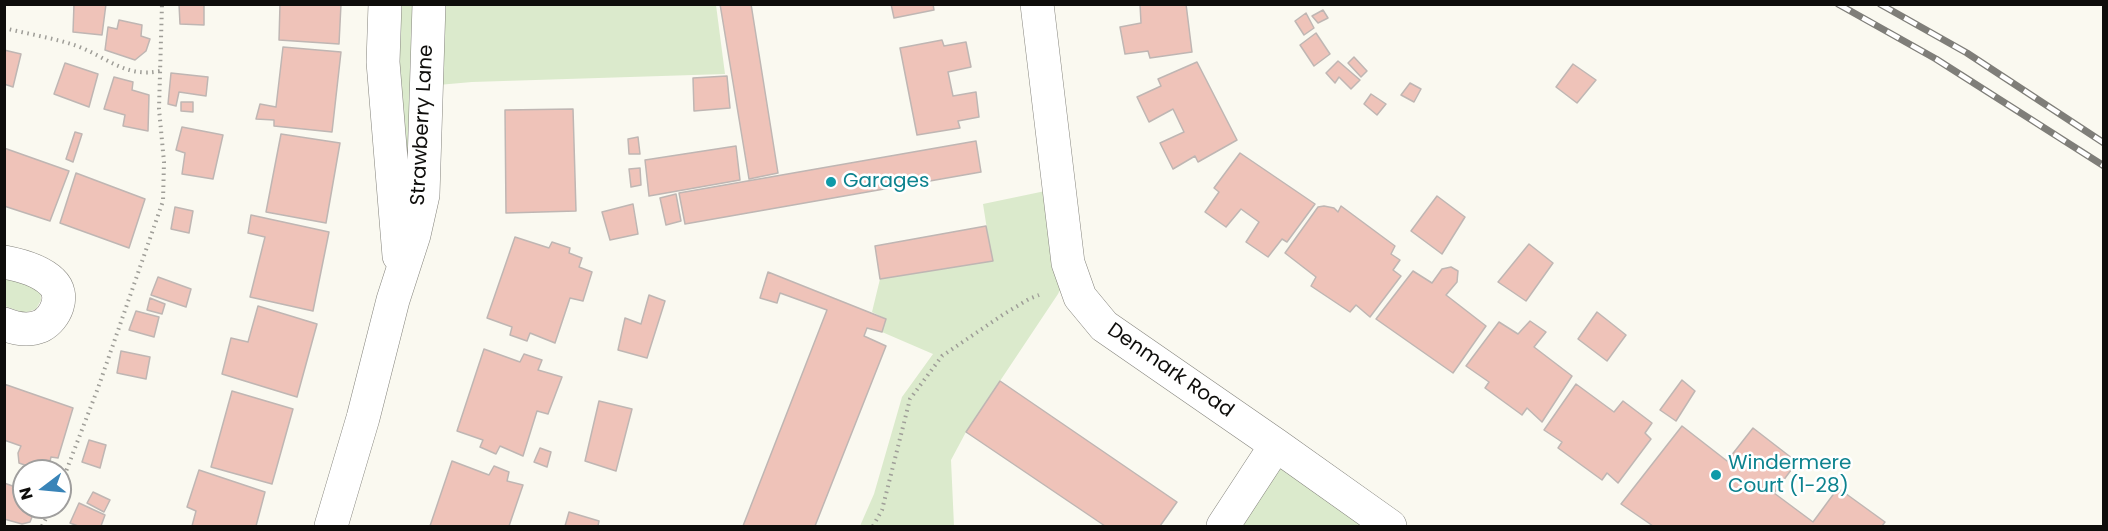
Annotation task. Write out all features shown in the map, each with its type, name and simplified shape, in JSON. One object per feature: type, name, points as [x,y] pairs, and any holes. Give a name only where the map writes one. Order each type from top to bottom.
[{"type":"street","name":"Strawberry Lane","points":[[385,4],[383,62],[401,279]]},
{"type":"street","name":"Strawberry Lane","points":[[331,526],[363,417],[393,300],[414,235],[423,195],[429,4]]},
{"type":"street","name":"Denmark Road","points":[[1037,4],[1068,263],[1080,297],[1104,326],[1390,526]]},
{"type":"street","points":[[4,262],[42,275],[54,284],[59,297],[58,307],[51,319],[40,326],[25,330],[4,324]]},
{"type":"street","points":[[1223,526],[1276,445]]},
{"type":"path","points":[[71,459],[163,201],[165,162],[159,108],[162,4]]},
{"type":"path","points":[[4,28],[77,46],[123,69],[146,74],[160,71]]},
{"type":"path","points":[[873,526],[882,510],[910,399],[942,356],[1029,298],[1075,282]]},
{"type":"green space","points":[[390,5],[423,5],[403,259]]},
{"type":"green space","points":[[439,5],[716,5],[725,74],[438,85]]},
{"type":"green space","points":[[1050,190],[1067,276],[1058,294],[966,432],[951,460],[954,526],[860,526],[874,494],[902,397],[933,354],[882,332],[886,319],[872,312],[880,279],[992,261],[983,204]]},
{"type":"green space","points":[[4,276],[40,289],[41,300],[36,309],[24,313],[5,306]]},
{"type":"green space","points":[[1278,457],[1374,526],[1232,526]]},
{"type":"building","points":[[74,4],[106,4],[102,35],[73,32]]},
{"type":"building","points":[[179,4],[204,4],[204,25],[180,24]]},
{"type":"building","points":[[280,4],[341,4],[339,44],[279,40]]},
{"type":"building","points":[[720,4],[751,4],[778,173],[749,179]]},
{"type":"building","points":[[891,4],[933,4],[934,10],[894,18]]},
{"type":"building","points":[[1140,4],[1186,4],[1192,52],[1150,58],[1148,51],[1125,54],[1120,27],[1141,23]]},
{"type":"building","points":[[1323,10],[1328,18],[1318,23],[1312,16]]},
{"type":"building","points":[[1306,13],[1314,28],[1304,35],[1295,21]]},
{"type":"building","points":[[119,20],[142,25],[141,36],[150,39],[146,51],[135,60],[105,50],[108,27],[117,29]]},
{"type":"building","points":[[1316,33],[1330,54],[1314,66],[1300,45]]},
{"type":"building","points":[[942,40],[944,46],[966,42],[971,67],[948,72],[953,96],[976,92],[979,117],[958,121],[960,128],[917,135],[900,48]]},
{"type":"building","points":[[283,47],[341,52],[332,132],[274,126],[274,120],[256,119],[260,104],[276,107]]},
{"type":"building","points":[[4,50],[21,54],[13,87],[4,84]]},
{"type":"building","points":[[1354,57],[1367,71],[1361,77],[1348,63]]},
{"type":"building","points":[[1338,61],[1360,80],[1351,89],[1339,77],[1335,83],[1326,73]]},
{"type":"building","points":[[1197,62],[1237,140],[1198,162],[1195,156],[1173,169],[1160,143],[1184,132],[1173,109],[1149,122],[1137,97],[1161,86],[1158,79]]},
{"type":"building","points":[[65,63],[98,74],[89,107],[54,94]]},
{"type":"building","points":[[1573,64],[1596,80],[1577,103],[1556,87]]},
{"type":"building","points":[[171,73],[208,77],[206,96],[179,92],[176,106],[168,104]]},
{"type":"building","points":[[727,76],[730,108],[694,111],[693,78]]},
{"type":"building","points":[[114,77],[133,82],[132,90],[149,95],[148,131],[123,126],[125,115],[104,109]]},
{"type":"building","points":[[1410,83],[1421,89],[1414,102],[1401,95]]},
{"type":"building","points":[[1371,94],[1386,104],[1377,115],[1364,104]]},
{"type":"building","points":[[181,102],[193,102],[193,112],[181,111]]},
{"type":"building","points":[[573,109],[576,211],[506,213],[505,110]]},
{"type":"building","points":[[182,127],[223,135],[213,179],[182,174],[185,153],[176,150]]},
{"type":"building","points":[[75,132],[82,134],[73,162],[66,159]]},
{"type":"building","points":[[281,134],[340,143],[326,223],[266,212]]},
{"type":"building","points":[[638,137],[640,154],[629,154],[628,139]]},
{"type":"building","name":"Garages","points":[[976,141],[981,172],[685,224],[679,193]]},
{"type":"building","points":[[736,146],[740,180],[649,196],[645,160]]},
{"type":"building","points":[[4,148],[69,171],[50,221],[4,206]]},
{"type":"building","points":[[1240,153],[1315,204],[1287,242],[1282,239],[1268,257],[1246,242],[1259,222],[1241,209],[1226,227],[1205,212],[1219,192],[1214,188]]},
{"type":"building","points":[[640,168],[641,185],[631,187],[629,169]]},
{"type":"building","points":[[76,173],[145,199],[129,248],[60,223]]},
{"type":"building","points":[[676,194],[681,221],[666,225],[660,198]]},
{"type":"building","points":[[1437,196],[1465,217],[1442,254],[1411,231]]},
{"type":"building","points":[[633,204],[638,234],[610,240],[602,212]]},
{"type":"building","points":[[1341,206],[1395,246],[1391,254],[1400,260],[1393,270],[1401,276],[1370,317],[1356,305],[1350,312],[1311,286],[1316,277],[1285,253],[1318,207],[1334,208],[1338,212]]},
{"type":"building","points":[[175,207],[193,211],[189,233],[171,229]]},
{"type":"building","points":[[251,215],[329,232],[313,311],[250,297],[265,237],[248,233]]},
{"type":"building","points":[[986,226],[993,261],[880,279],[875,246]]},
{"type":"building","points":[[515,237],[549,248],[552,242],[570,248],[569,253],[582,258],[579,267],[592,272],[583,301],[570,298],[555,343],[530,333],[527,341],[510,335],[512,327],[487,318]]},
{"type":"building","points":[[1529,244],[1553,263],[1526,301],[1498,282]]},
{"type":"building","points":[[1451,267],[1458,271],[1457,282],[1446,295],[1486,326],[1453,373],[1376,319],[1413,271],[1432,283],[1442,269]]},
{"type":"building","points":[[768,272],[886,319],[882,332],[867,328],[864,336],[886,346],[815,526],[743,526],[827,310],[780,293],[777,303],[760,298]]},
{"type":"building","points":[[158,277],[191,289],[186,307],[151,295]]},
{"type":"building","points":[[649,295],[665,301],[647,358],[618,350],[625,318],[641,324]]},
{"type":"building","points":[[150,298],[165,304],[162,314],[147,310]]},
{"type":"building","points":[[258,306],[317,324],[297,397],[222,374],[231,338],[248,342]]},
{"type":"building","points":[[136,311],[159,317],[154,337],[129,330]]},
{"type":"building","points":[[1597,312],[1626,335],[1607,361],[1578,339]]},
{"type":"building","points":[[1530,321],[1546,332],[1534,347],[1572,376],[1542,422],[1527,408],[1522,415],[1485,388],[1489,382],[1466,366],[1499,322],[1518,334]]},
{"type":"building","points":[[484,349],[520,362],[524,354],[542,360],[538,370],[562,377],[548,414],[537,411],[523,456],[500,446],[496,454],[480,447],[483,440],[457,431]]},
{"type":"building","points":[[121,351],[150,357],[146,379],[117,373]]},
{"type":"building","points":[[1682,380],[1695,391],[1676,421],[1660,410]]},
{"type":"building","points":[[1000,381],[1177,502],[1160,526],[1105,526],[966,432]]},
{"type":"building","points":[[4,384],[73,408],[58,458],[19,459],[21,446],[4,440]]},
{"type":"building","points":[[1576,384],[1614,412],[1623,401],[1652,423],[1645,433],[1651,439],[1618,483],[1607,473],[1602,480],[1558,448],[1562,442],[1544,430]]},
{"type":"building","points":[[232,391],[293,409],[272,484],[211,467]]},
{"type":"building","points":[[599,401],[632,409],[616,471],[585,461]]},
{"type":"building","name":"Windermere Court (1-28)","points":[[1682,426],[1727,461],[1753,428],[1797,462],[1774,493],[1813,522],[1838,488],[1885,522],[1882,526],[1653,526],[1621,504]]},
{"type":"building","points":[[89,440],[106,445],[100,468],[82,462]]},
{"type":"building","points":[[540,448],[551,452],[547,467],[534,462]]},
{"type":"building","points":[[452,461],[489,475],[494,466],[509,472],[507,481],[523,485],[509,526],[430,526]]},
{"type":"building","points":[[199,470],[265,492],[256,526],[192,526],[196,511],[187,507]]},
{"type":"building","points":[[4,483],[12,486],[12,519],[31,519],[30,522],[22,524],[4,519]]},
{"type":"building","points":[[93,492],[110,500],[104,512],[87,503]]},
{"type":"building","points":[[79,503],[105,515],[101,526],[78,526],[70,523]]},
{"type":"building","points":[[569,512],[599,521],[598,526],[565,526]]},
{"type":"railway","points":[[1838,4],[1936,59],[2104,166]]},
{"type":"railway","points":[[1880,4],[1967,53],[2104,143]]},
{"type":"place","name":"Garages","points":[[831,182]]},
{"type":"place","name":"Windermere Court (1-28)","points":[[1716,475]]}]
